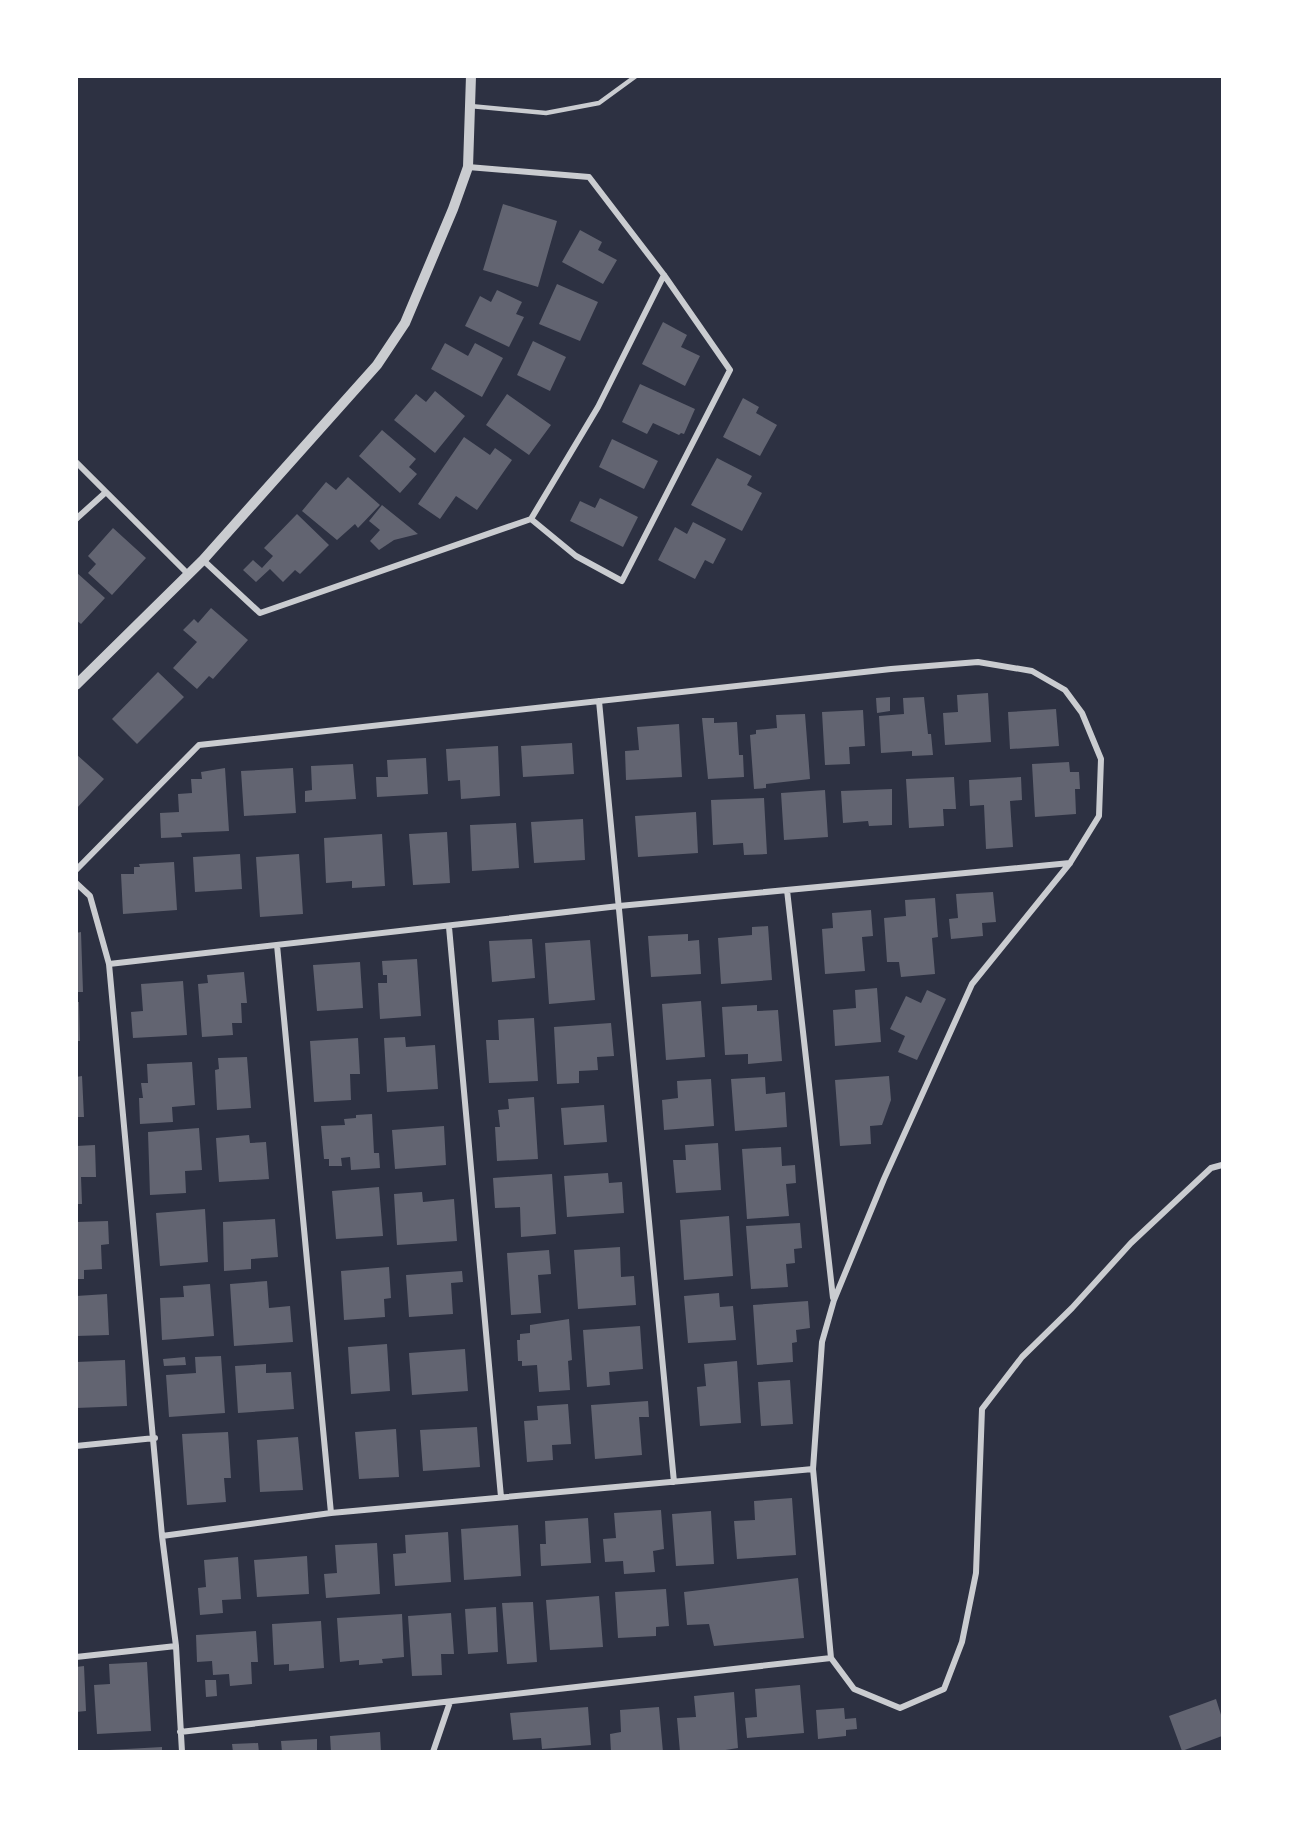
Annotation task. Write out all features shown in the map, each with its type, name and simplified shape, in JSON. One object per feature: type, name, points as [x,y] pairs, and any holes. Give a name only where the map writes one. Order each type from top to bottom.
[{"type":"street","points":[[76,685],[203,560],[377,365],[405,323],[453,209],[468,167],[471,76]]},
{"type":"street","points":[[468,167],[589,177],[664,275],[730,370],[622,581],[576,556],[531,519]]},
{"type":"street","points":[[203,560],[260,613],[531,519],[598,407],[664,275]]},
{"type":"street","points":[[76,462],[188,574]]},
{"type":"street","points":[[76,519],[106,492]]},
{"type":"street","points":[[76,870],[199,745],[880,670],[978,662],[1032,671],[1065,690],[1082,713],[1101,759],[1099,816],[1070,863],[972,984],[884,1179],[834,1300],[822,1341],[813,1469],[831,1658],[854,1689],[900,1708],[944,1689],[962,1642],[976,1573],[982,1409],[1022,1357],[1072,1308],[1131,1244],[1211,1168],[1222,1165]]},
{"type":"street","points":[[599,701],[674,1482]]},
{"type":"street","points":[[109,964],[619,906],[1070,863]]},
{"type":"street","points":[[76,883],[90,896],[109,964],[155,1438],[162,1536],[176,1646],[182,1752]]},
{"type":"street","points":[[787,890],[834,1300]]},
{"type":"street","points":[[449,927],[501,1497]]},
{"type":"street","points":[[277,945],[331,1513]]},
{"type":"street","points":[[76,1446],[155,1438]]},
{"type":"street","points":[[162,1536],[331,1513],[813,1469]]},
{"type":"street","points":[[76,1657],[176,1646]]},
{"type":"street","points":[[180,1732],[831,1658]]},
{"type":"street","points":[[433,1752],[450,1702]]},
{"type":"lane","points":[[470,106],[557,111],[599,103],[636,76]]},
{"type":"building","points":[[503,204],[557,221],[538,287],[483,270]]},
{"type":"building","points":[[580,230],[602,242],[598,250],[617,260],[603,284],[562,262]]},
{"type":"building","points":[[557,284],[598,302],[580,341],[539,324]]},
{"type":"building","points":[[497,290],[522,302],[516,314],[524,317],[509,347],[465,326],[480,296],[491,302]]},
{"type":"building","points":[[663,322],[687,335],[681,347],[700,356],[685,386],[642,364]]},
{"type":"building","points":[[533,341],[566,357],[550,391],[517,375]]},
{"type":"building","points":[[445,343],[468,356],[475,343],[503,358],[482,397],[431,369]]},
{"type":"building","points":[[640,384],[695,409],[684,434],[679,435],[653,423],[647,434],[622,422]]},
{"type":"building","points":[[435,391],[465,416],[435,453],[394,420],[416,394],[426,402]]},
{"type":"building","points":[[507,394],[551,425],[529,455],[486,425]]},
{"type":"building","points":[[743,398],[759,407],[756,413],[777,425],[760,456],[723,437]]},
{"type":"building","points":[[382,430],[416,459],[409,467],[417,474],[400,493],[359,456]]},
{"type":"building","points":[[464,437],[490,455],[495,448],[512,460],[477,510],[456,496],[440,519],[418,504]]},
{"type":"building","points":[[612,439],[658,461],[644,489],[599,467]]},
{"type":"building","points":[[717,458],[752,476],[747,485],[762,493],[742,531],[691,505]]},
{"type":"building","points":[[348,477],[380,505],[358,528],[355,524],[337,540],[302,511],[326,482],[336,490]]},
{"type":"building","points":[[600,498],[638,517],[623,547],[570,521],[580,501],[595,508]]},
{"type":"building","points":[[382,505],[418,534],[394,540],[379,550],[370,541],[380,530],[369,521]]},
{"type":"building","points":[[297,514],[329,545],[300,574],[295,570],[283,582],[270,569],[256,582],[243,570],[253,560],[262,568],[273,556],[264,548]]},
{"type":"building","points":[[693,522],[726,539],[713,564],[705,560],[695,579],[658,560],[675,527],[687,534]]},
{"type":"building","points":[[113,528],[146,558],[112,595],[88,573],[96,564],[88,556]]},
{"type":"building","points":[[76,572],[105,598],[81,624],[76,620]]},
{"type":"building","points":[[211,608],[248,640],[213,679],[209,676],[197,689],[173,668],[197,642],[183,630],[194,619],[198,623]]},
{"type":"building","points":[[158,672],[184,697],[137,744],[112,719]]},
{"type":"building","points":[[988,693],[991,742],[945,745],[943,713],[958,712],[957,695]]},
{"type":"building","points":[[890,697],[890,711],[877,713],[876,698]]},
{"type":"building","points":[[924,697],[933,755],[912,756],[912,751],[881,753],[879,716],[904,714],[903,698]]},
{"type":"building","points":[[1056,709],[1059,746],[1010,749],[1008,712]]},
{"type":"building","points":[[863,710],[865,746],[849,747],[850,764],[825,765],[822,712]]},
{"type":"building","points":[[805,714],[810,779],[766,784],[766,788],[754,789],[750,735],[756,734],[756,730],[777,728],[776,715]]},
{"type":"building","points":[[702,718],[714,718],[714,723],[737,722],[739,755],[743,755],[744,777],[708,779]]},
{"type":"building","points":[[679,724],[682,777],[626,780],[625,751],[639,750],[637,727]]},
{"type":"building","points":[[572,743],[574,774],[523,777],[521,746]]},
{"type":"building","points":[[498,746],[500,796],[461,799],[460,780],[448,781],[446,749]]},
{"type":"building","points":[[76,754],[104,779],[76,809]]},
{"type":"building","points":[[426,758],[428,794],[377,797],[376,777],[388,777],[387,760]]},
{"type":"building","points":[[1069,762],[1070,772],[1079,772],[1080,789],[1075,789],[1076,814],[1035,817],[1032,764]]},
{"type":"building","points":[[353,764],[356,799],[305,802],[305,791],[312,790],[311,766]]},
{"type":"building","points":[[225,768],[229,831],[181,833],[182,837],[161,838],[160,813],[179,812],[178,794],[192,793],[191,779],[202,779],[201,772]]},
{"type":"building","points":[[293,768],[296,813],[244,816],[241,771]]},
{"type":"building","points":[[954,777],[956,809],[943,809],[944,826],[909,828],[906,779]]},
{"type":"building","points":[[1021,777],[1022,800],[1010,801],[1013,847],[986,849],[984,805],[970,806],[969,780]]},
{"type":"building","points":[[892,789],[892,825],[869,826],[868,821],[843,823],[841,791]]},
{"type":"building","points":[[825,790],[828,837],[784,840],[781,793]]},
{"type":"building","points":[[764,798],[767,854],[744,855],[743,843],[713,845],[711,800]]},
{"type":"building","points":[[696,812],[698,853],[638,857],[635,816]]},
{"type":"building","points":[[583,819],[585,860],[534,863],[531,822]]},
{"type":"building","points":[[516,823],[519,868],[472,871],[470,825]]},
{"type":"building","points":[[447,832],[450,883],[413,885],[409,834]]},
{"type":"building","points":[[382,834],[385,886],[352,888],[352,881],[326,883],[324,838]]},
{"type":"building","points":[[240,854],[242,889],[195,892],[193,857]]},
{"type":"building","points":[[299,854],[303,914],[260,917],[256,857]]},
{"type":"building","points":[[174,862],[177,910],[123,914],[121,874],[134,874],[134,867],[140,867],[139,864]]},
{"type":"building","points":[[993,892],[996,922],[982,923],[983,936],[951,939],[949,919],[958,918],[956,894]]},
{"type":"building","points":[[935,898],[938,937],[932,938],[935,974],[901,977],[899,962],[887,962],[884,918],[906,916],[905,900]]},
{"type":"building","points":[[871,910],[873,936],[862,937],[865,971],[825,974],[822,929],[833,928],[832,913]]},
{"type":"building","points":[[768,926],[772,980],[721,984],[718,938],[752,935],[752,927]]},
{"type":"building","points":[[81,932],[83,992],[76,992],[76,933]]},
{"type":"building","points":[[688,934],[688,941],[699,940],[701,974],[651,977],[648,936]]},
{"type":"building","points":[[532,939],[535,978],[492,982],[489,941]]},
{"type":"building","points":[[590,940],[595,1000],[549,1004],[545,943]]},
{"type":"building","points":[[417,959],[421,1016],[380,1019],[378,983],[387,983],[387,975],[383,975],[382,961]]},
{"type":"building","points":[[360,962],[363,1008],[317,1011],[313,965]]},
{"type":"building","points":[[244,972],[247,1003],[241,1003],[242,1023],[232,1023],[233,1035],[202,1037],[198,984],[208,983],[207,975]]},
{"type":"building","points":[[183,981],[187,1035],[133,1038],[131,1012],[143,1011],[141,984]]},
{"type":"building","points":[[877,988],[881,1042],[835,1046],[833,1010],[856,1008],[855,990]]},
{"type":"building","points":[[927,990],[946,999],[917,1060],[898,1052],[905,1036],[890,1029],[906,996],[921,1003]]},
{"type":"building","points":[[701,1001],[705,1057],[666,1060],[662,1004]]},
{"type":"building","points":[[76,1002],[79,1002],[80,1041],[76,1041]]},
{"type":"building","points":[[757,1005],[757,1011],[778,1010],[782,1061],[748,1064],[748,1054],[725,1055],[722,1007]]},
{"type":"building","points":[[534,1018],[538,1081],[489,1083],[486,1040],[499,1040],[498,1020]]},
{"type":"building","points":[[611,1023],[614,1056],[597,1057],[598,1070],[579,1071],[579,1083],[557,1084],[554,1027]]},
{"type":"building","points":[[405,1037],[406,1047],[435,1045],[438,1089],[387,1092],[384,1038]]},
{"type":"building","points":[[358,1038],[360,1074],[350,1074],[351,1100],[314,1102],[310,1041]]},
{"type":"building","points":[[247,1057],[251,1108],[217,1110],[215,1070],[219,1069],[218,1058]]},
{"type":"building","points":[[192,1062],[195,1105],[172,1107],[173,1122],[140,1124],[139,1098],[143,1098],[141,1083],[148,1083],[147,1064]]},
{"type":"building","points":[[82,1076],[84,1117],[76,1117],[76,1077]]},
{"type":"building","points":[[889,1076],[891,1100],[882,1125],[870,1126],[871,1144],[840,1146],[835,1080]]},
{"type":"building","points":[[765,1077],[766,1094],[785,1092],[787,1127],[735,1131],[731,1079]]},
{"type":"building","points":[[711,1079],[714,1126],[664,1130],[662,1100],[678,1098],[677,1081]]},
{"type":"building","points":[[534,1097],[538,1159],[497,1161],[495,1127],[500,1127],[498,1110],[509,1109],[508,1099]]},
{"type":"building","points":[[604,1105],[607,1142],[564,1145],[561,1108]]},
{"type":"building","points":[[372,1114],[374,1153],[379,1153],[380,1168],[351,1170],[350,1157],[341,1158],[342,1166],[329,1166],[329,1159],[324,1159],[321,1126],[345,1125],[344,1119],[356,1118],[356,1115]]},
{"type":"building","points":[[444,1126],[446,1165],[395,1169],[392,1130]]},
{"type":"building","points":[[199,1128],[202,1170],[185,1171],[186,1193],[150,1195],[148,1132]]},
{"type":"building","points":[[249,1135],[250,1143],[266,1142],[269,1179],[219,1182],[216,1138]]},
{"type":"building","points":[[718,1143],[721,1190],[676,1193],[673,1160],[686,1160],[685,1145]]},
{"type":"building","points":[[95,1145],[96,1177],[81,1177],[82,1204],[76,1204],[76,1146]]},
{"type":"building","points":[[781,1147],[782,1166],[795,1165],[796,1183],[786,1184],[789,1216],[747,1219],[742,1149]]},
{"type":"building","points":[[608,1173],[609,1183],[622,1182],[624,1213],[567,1217],[564,1176]]},
{"type":"building","points":[[552,1174],[556,1234],[521,1237],[520,1207],[495,1208],[493,1178]]},
{"type":"building","points":[[379,1187],[383,1236],[336,1239],[332,1191]]},
{"type":"building","points":[[422,1192],[423,1202],[454,1199],[457,1241],[397,1245],[394,1194]]},
{"type":"building","points":[[205,1209],[208,1262],[160,1266],[156,1213]]},
{"type":"building","points":[[729,1216],[733,1276],[684,1280],[680,1220]]},
{"type":"building","points":[[275,1219],[278,1257],[251,1259],[251,1269],[224,1271],[223,1222]]},
{"type":"building","points":[[108,1221],[109,1244],[101,1245],[102,1269],[84,1270],[84,1279],[76,1279],[76,1222]]},
{"type":"building","points":[[800,1223],[802,1248],[794,1249],[795,1263],[786,1264],[788,1287],[751,1289],[746,1226]]},
{"type":"building","points":[[620,1247],[621,1277],[634,1276],[636,1305],[578,1309],[574,1250]]},
{"type":"building","points":[[549,1250],[551,1274],[538,1275],[541,1313],[511,1315],[507,1253]]},
{"type":"building","points":[[389,1267],[391,1298],[384,1299],[385,1317],[344,1320],[341,1271]]},
{"type":"building","points":[[462,1271],[463,1282],[451,1283],[453,1314],[409,1317],[406,1275]]},
{"type":"building","points":[[267,1281],[269,1308],[290,1306],[293,1342],[234,1346],[230,1284]]},
{"type":"building","points":[[210,1284],[214,1336],[162,1340],[160,1298],[184,1297],[183,1286]]},
{"type":"building","points":[[719,1293],[720,1307],[733,1306],[736,1340],[688,1343],[684,1296]]},
{"type":"building","points":[[107,1294],[109,1335],[76,1336],[76,1296]]},
{"type":"building","points":[[808,1301],[810,1328],[796,1330],[797,1342],[792,1343],[793,1362],[757,1365],[753,1305]]},
{"type":"building","points":[[569,1319],[572,1360],[568,1361],[570,1390],[539,1392],[537,1365],[522,1366],[522,1361],[518,1361],[517,1340],[520,1340],[520,1334],[530,1333],[530,1325]]},
{"type":"building","points":[[640,1326],[643,1369],[609,1372],[610,1385],[587,1387],[583,1330]]},
{"type":"building","points":[[387,1344],[390,1391],[351,1394],[348,1347]]},
{"type":"building","points":[[465,1349],[468,1391],[412,1395],[409,1353]]},
{"type":"building","points":[[221,1356],[225,1413],[169,1417],[166,1375],[196,1373],[195,1357]]},
{"type":"building","points":[[185,1357],[186,1365],[164,1366],[163,1359]]},
{"type":"building","points":[[125,1360],[127,1406],[76,1408],[76,1362]]},
{"type":"building","points":[[737,1361],[741,1423],[700,1426],[697,1387],[706,1386],[704,1364]]},
{"type":"building","points":[[266,1364],[266,1373],[291,1372],[294,1409],[238,1413],[235,1366]]},
{"type":"building","points":[[790,1380],[793,1424],[761,1426],[758,1382]]},
{"type":"building","points":[[648,1401],[649,1417],[639,1417],[642,1455],[595,1459],[591,1405]]},
{"type":"building","points":[[568,1404],[571,1444],[552,1445],[553,1460],[527,1462],[524,1421],[538,1420],[537,1406]]},
{"type":"building","points":[[477,1427],[480,1467],[423,1471],[420,1430]]},
{"type":"building","points":[[396,1429],[399,1477],[359,1479],[355,1432]]},
{"type":"building","points":[[228,1432],[231,1478],[224,1478],[226,1502],[187,1505],[182,1434]]},
{"type":"building","points":[[298,1437],[303,1490],[260,1492],[257,1440]]},
{"type":"building","points":[[792,1498],[796,1555],[737,1559],[734,1521],[755,1520],[754,1501]]},
{"type":"building","points":[[661,1510],[664,1549],[653,1551],[655,1572],[624,1574],[623,1561],[605,1562],[603,1539],[616,1538],[614,1513]]},
{"type":"building","points":[[711,1511],[714,1564],[676,1566],[672,1514]]},
{"type":"building","points":[[588,1518],[591,1563],[541,1566],[540,1544],[546,1544],[545,1521]]},
{"type":"building","points":[[518,1525],[521,1576],[464,1580],[461,1529]]},
{"type":"building","points":[[448,1532],[451,1582],[395,1586],[393,1554],[406,1553],[405,1535]]},
{"type":"building","points":[[377,1543],[380,1594],[326,1598],[324,1574],[337,1573],[335,1545]]},
{"type":"building","points":[[307,1556],[309,1594],[257,1597],[254,1560]]},
{"type":"building","points":[[238,1557],[241,1599],[222,1600],[223,1613],[200,1615],[198,1588],[206,1587],[204,1560]]},
{"type":"building","points":[[798,1578],[804,1638],[714,1646],[709,1624],[687,1625],[684,1592]]},
{"type":"building","points":[[666,1589],[669,1626],[656,1627],[656,1636],[618,1638],[615,1592]]},
{"type":"building","points":[[599,1596],[603,1647],[550,1650],[546,1600]]},
{"type":"building","points":[[533,1602],[537,1662],[507,1664],[502,1603]]},
{"type":"building","points":[[496,1607],[498,1652],[468,1654],[465,1609]]},
{"type":"building","points":[[451,1613],[454,1654],[441,1654],[442,1675],[412,1676],[408,1616]]},
{"type":"building","points":[[402,1614],[404,1657],[382,1659],[383,1663],[359,1665],[359,1660],[340,1662],[337,1618]]},
{"type":"building","points":[[321,1621],[324,1668],[289,1671],[289,1664],[274,1665],[272,1624]]},
{"type":"building","points":[[256,1631],[258,1662],[251,1662],[252,1684],[230,1686],[229,1674],[213,1675],[212,1661],[197,1662],[196,1635]]},
{"type":"building","points":[[147,1662],[151,1731],[97,1734],[94,1685],[110,1684],[109,1664]]},
{"type":"building","points":[[84,1666],[86,1711],[76,1712],[76,1667]]},
{"type":"building","points":[[205,1680],[216,1680],[217,1696],[206,1697]]},
{"type":"building","points":[[800,1685],[804,1733],[747,1738],[745,1718],[757,1717],[755,1689]]},
{"type":"building","points":[[734,1692],[738,1748],[713,1752],[680,1752],[677,1718],[696,1717],[694,1696]]},
{"type":"building","points":[[1216,1699],[1222,1718],[1222,1736],[1182,1751],[1169,1716]]},
{"type":"building","points":[[588,1707],[591,1745],[542,1749],[541,1738],[513,1740],[510,1713]]},
{"type":"building","points":[[659,1707],[663,1752],[611,1752],[610,1734],[621,1732],[620,1710]]},
{"type":"building","points":[[844,1708],[845,1719],[856,1718],[857,1729],[846,1730],[846,1736],[818,1739],[816,1710]]},
{"type":"building","points":[[380,1732],[381,1752],[331,1752],[330,1736]]},
{"type":"building","points":[[317,1739],[317,1752],[282,1752],[281,1741]]},
{"type":"building","points":[[258,1743],[259,1752],[233,1752],[232,1744]]},
{"type":"building","points":[[162,1747],[162,1752],[109,1752],[109,1750]]}]
